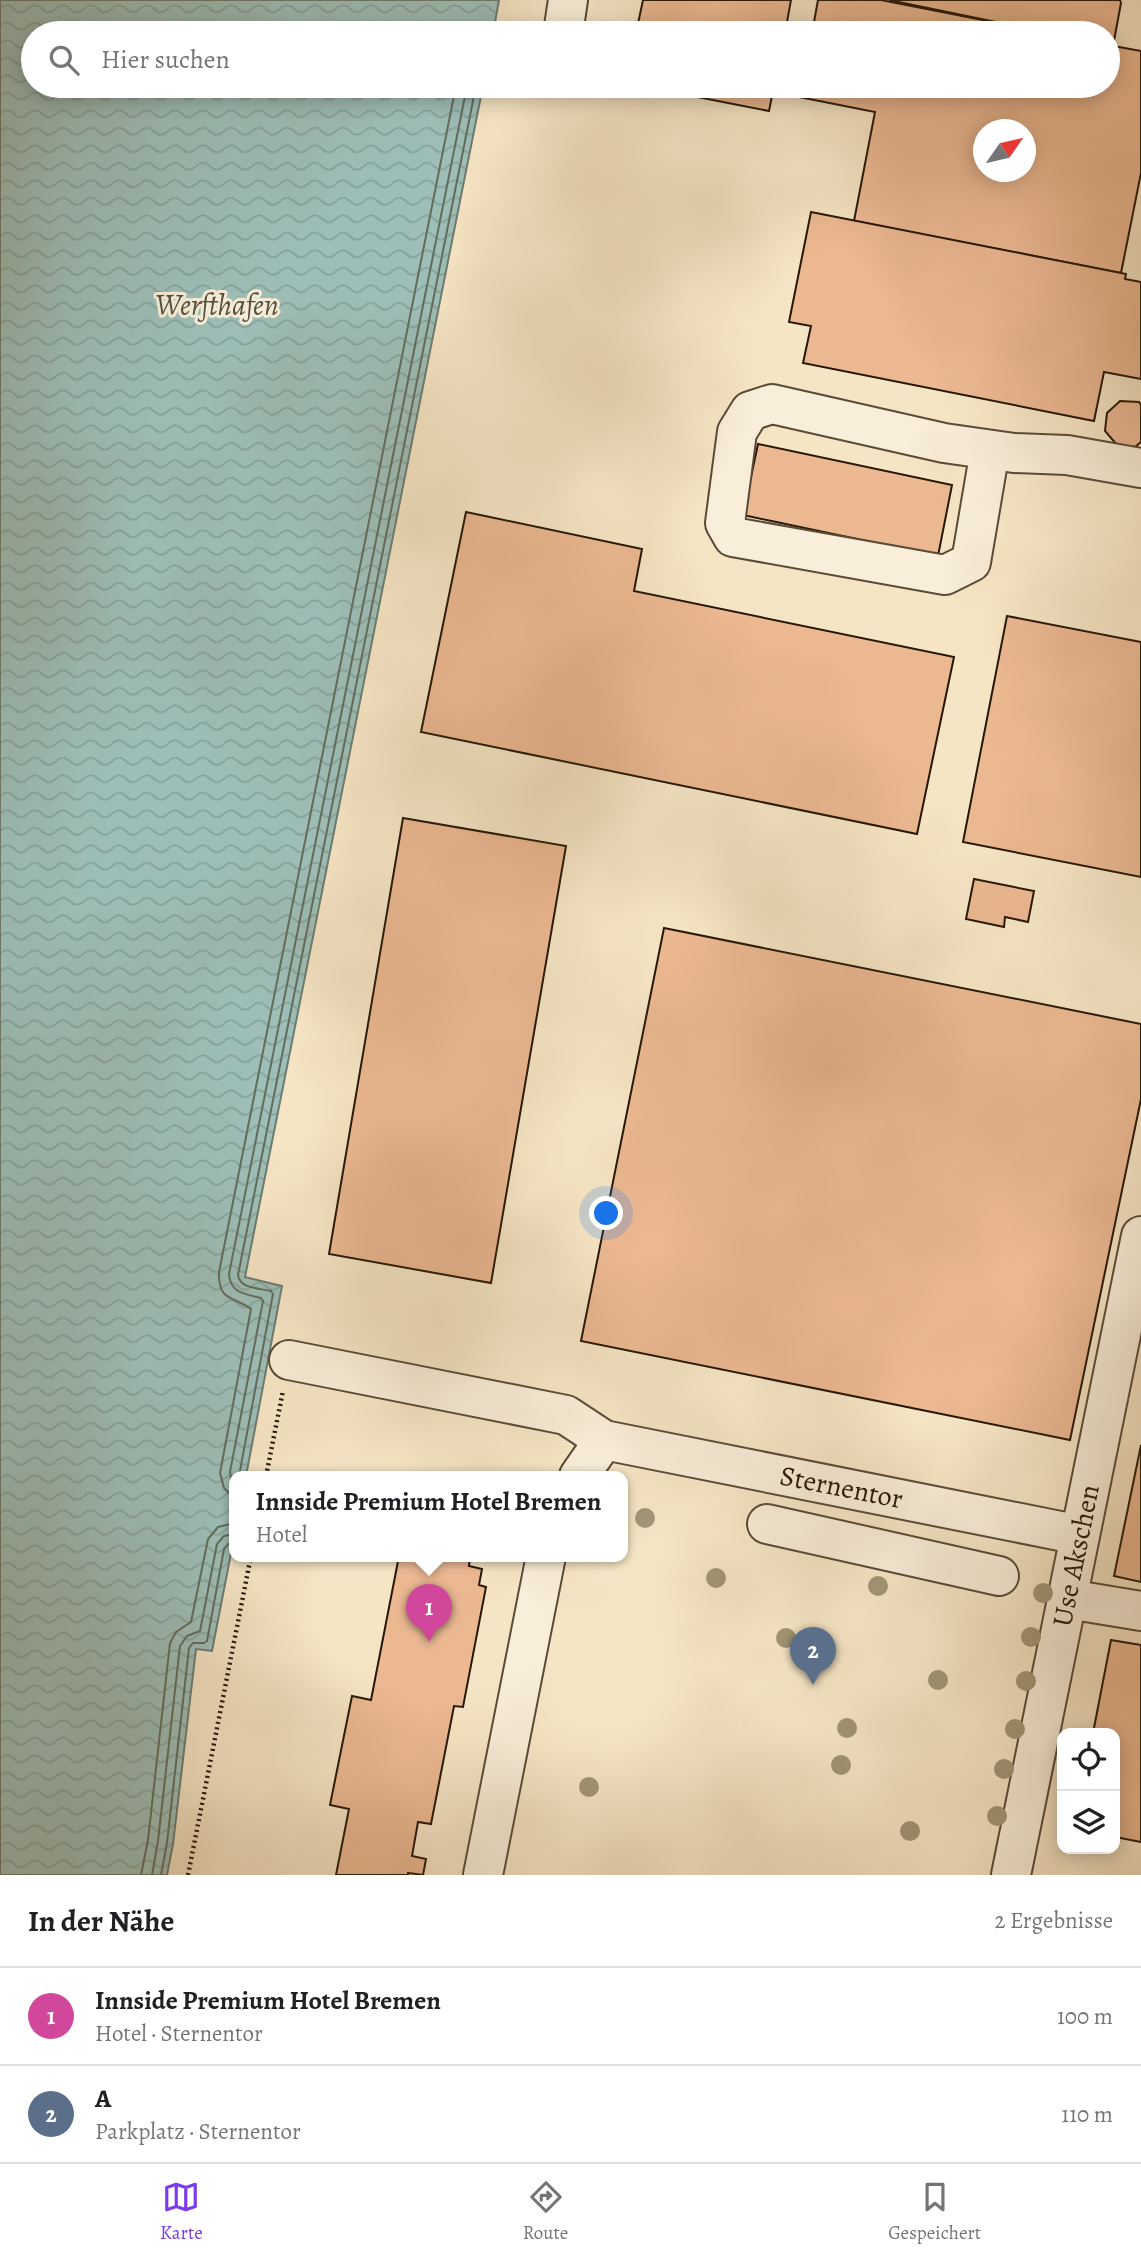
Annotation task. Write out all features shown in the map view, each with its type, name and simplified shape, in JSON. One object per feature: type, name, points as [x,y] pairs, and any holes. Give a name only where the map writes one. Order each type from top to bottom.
[{"type":"street","points":[[564,21],[568,0]]},
{"type":"street","points":[[990,450],[971,562],[945,575],[733,537],[724,523],[737,432],[750,411],[772,404],[944,443],[1014,453],[1067,455],[1141,468]]},
{"type":"street","name":"Use Akschen","points":[[1012,1875],[1080,1535],[1136,1285],[1141,1236]]},
{"type":"street","points":[[289,1360],[566,1415],[604,1440],[582,1471]]},
{"type":"street","name":"Sternentor","points":[[604,1440],[1080,1535]]},
{"type":"street","points":[[806,1533],[816,1483]]},
{"type":"street","points":[[962,1568],[973,1514]]},
{"type":"street","points":[[767,1524],[999,1576]]},
{"type":"street","points":[[483,1875],[545,1562]]},
{"type":"street","points":[[1068,1599],[1141,1611]]},
{"type":"path","points":[[267,1471],[289,1360]]},
{"type":"path","points":[[188,1875],[250,1562]]},
{"type":"water","name":"Werfthafen","points":[[0,0],[499,0],[495,21],[21,21],[21,98],[481,98],[245,1277],[282,1286],[247,1471],[229,1471],[229,1562],[212,1651],[196,1649],[167,1875],[0,1875]]},
{"type":"building","points":[[643,0],[791,0],[787,21],[639,21]]},
{"type":"building","points":[[818,0],[881,0],[988,21],[814,21]]},
{"type":"building","points":[[889,0],[1120,0],[1121,3],[1118,21],[991,21]]},
{"type":"building","points":[[1120,47],[1141,51],[1141,173],[1121,273],[854,221],[875,112],[804,98],[1120,98]]},
{"type":"building","points":[[702,98],[772,98],[769,111]]},
{"type":"building","points":[[811,212],[1126,274],[1125,279],[1141,282],[1141,379],[1104,372],[1094,421],[803,363],[811,326],[789,322]]},
{"type":"building","points":[[1120,401],[1139,402],[1141,405],[1141,442],[1135,447],[1117,445],[1105,431],[1107,413]]},
{"type":"building","points":[[758,444],[952,485],[938,556],[743,515]]},
{"type":"building","points":[[466,512],[642,549],[634,591],[954,657],[917,834],[421,732]]},
{"type":"building","points":[[1007,616],[1141,642],[1141,877],[963,842]]},
{"type":"building","points":[[403,818],[566,846],[491,1283],[329,1254]]},
{"type":"building","points":[[974,879],[1034,891],[1028,922],[1005,917],[1004,927],[966,919]]},
{"type":"building","points":[[664,928],[1141,1024],[1141,1099],[1070,1440],[581,1341]]},
{"type":"building","points":[[1141,1445],[1141,1582],[1114,1576]]},
{"type":"building","points":[[398,1562],[469,1562],[469,1566],[482,1569],[479,1585],[486,1587],[463,1707],[454,1706],[431,1824],[418,1822],[412,1856],[426,1859],[423,1875],[336,1875],[349,1809],[330,1805],[352,1696],[371,1700]]},
{"type":"building","points":[[1111,1640],[1141,1645],[1141,1842],[1120,1838],[1120,1728],[1094,1728]]},
{"type":"place","name":"Innside Premium Hotel Bremen","points":[[429,1642]]},
{"type":"place","name":"A","points":[[813,1685]]}]
